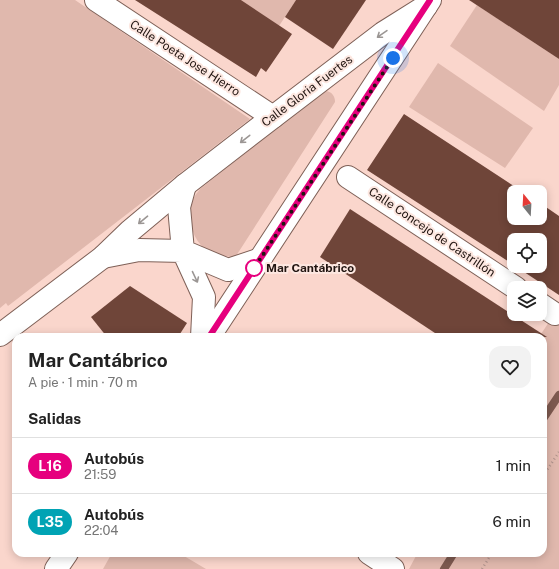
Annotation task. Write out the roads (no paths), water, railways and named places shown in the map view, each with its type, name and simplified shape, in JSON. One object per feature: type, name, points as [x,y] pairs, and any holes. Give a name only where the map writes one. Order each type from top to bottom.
[{"type":"street","name":"Calle Poeta Jose Hierro","points":[[96,0],[273,117]]},
{"type":"street","name":"Calle Gloria Fuertes","points":[[0,335],[103,256],[130,231],[185,185],[383,33],[428,3]]},
{"type":"street","points":[[212,333],[428,3]]},
{"type":"street","name":"Calle Concejo de Castrillón","points":[[348,177],[507,282]]},
{"type":"street","points":[[185,185],[179,207],[183,251],[204,297],[202,333]]},
{"type":"street","name":"Calle Gloria Fuertes","points":[[103,256],[138,250],[183,251],[228,270],[261,259]]},
{"type":"street","points":[[56,569],[64,557]]},
{"type":"street","points":[[375,557],[393,569]]},
{"type":"waterway","points":[[547,413],[559,395]]},
{"type":"waterway","points":[[444,569],[452,557]]},
{"type":"place","name":"Mar Cantábrico","points":[[254,268]]}]
